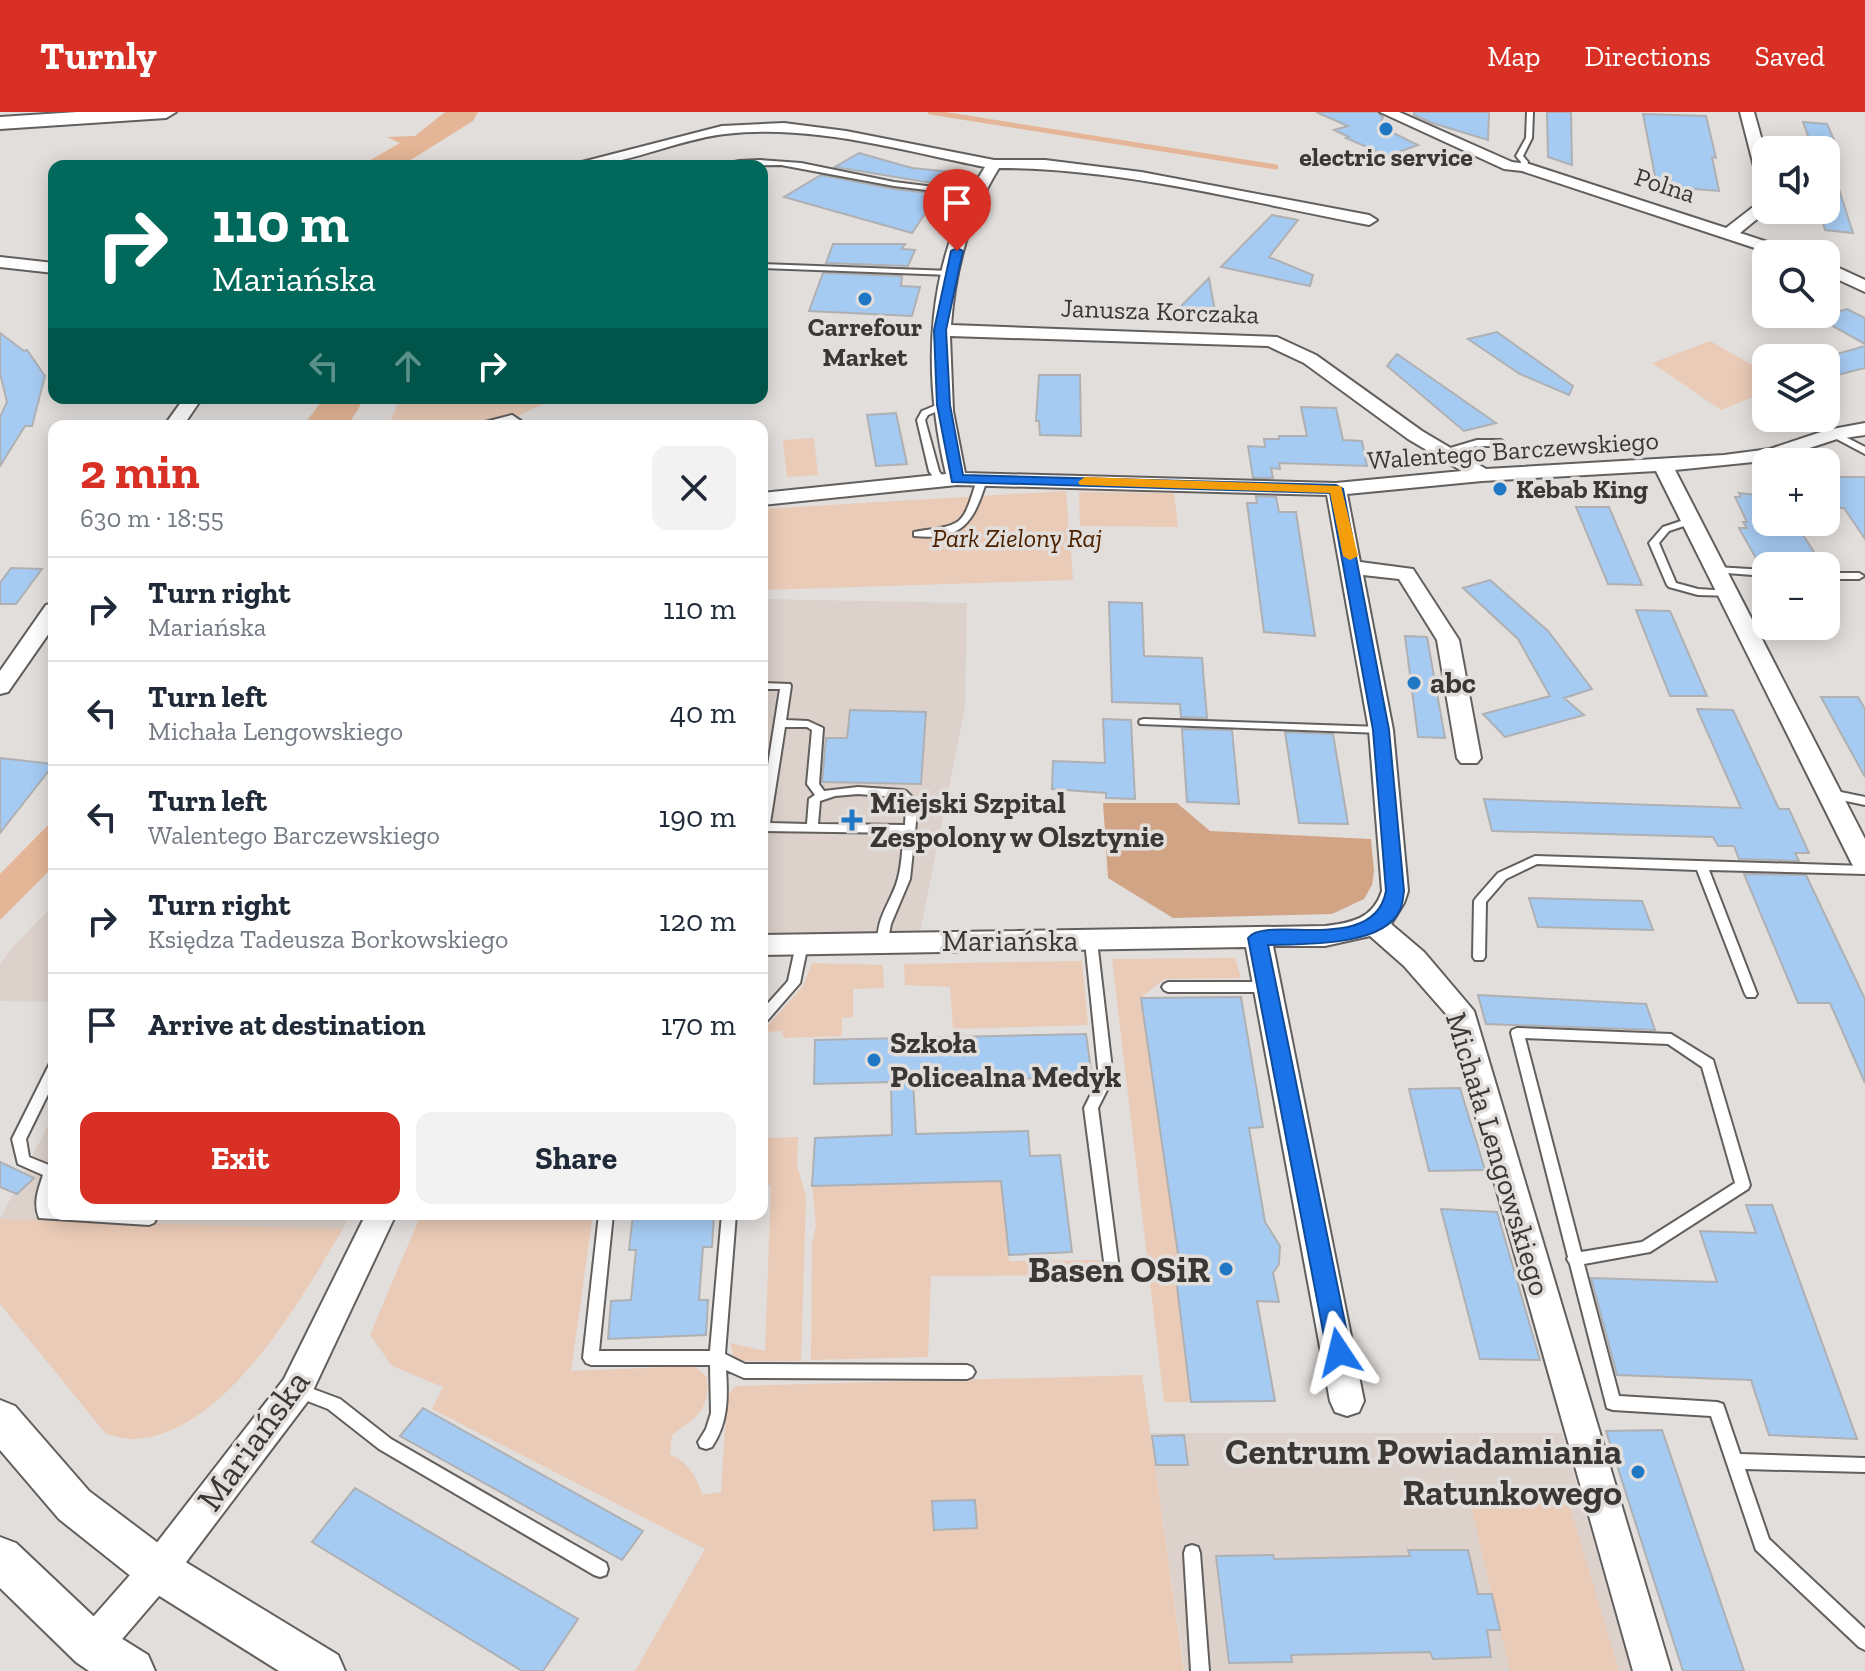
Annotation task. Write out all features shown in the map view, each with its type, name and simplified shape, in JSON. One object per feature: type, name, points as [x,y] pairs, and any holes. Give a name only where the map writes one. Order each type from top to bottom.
[{"type":"main road","points":[[0,123],[166,112]]},
{"type":"street","name":"Polna","points":[[1387,112],[1509,166],[1524,167],[1752,241]]},
{"type":"street","points":[[1747,112],[1754,136]]},
{"type":"street","points":[[605,160],[699,135],[767,126],[846,135],[994,164],[1045,164],[1141,177],[1369,220]]},
{"type":"street","points":[[948,479],[940,330],[969,207],[994,164]]},
{"type":"street","points":[[1729,233],[1752,217]]},
{"type":"street","points":[[0,262],[48,267]]},
{"type":"street","points":[[1840,274],[1865,287]]},
{"type":"street","name":"Janusza Korczaka","points":[[940,330],[1271,341],[1310,359],[1415,435],[1482,475]]},
{"type":"street","name":"Walentego Barczewskiego","points":[[1834,434],[1865,415]]},
{"type":"street","name":"Walentego Barczewskiego","points":[[768,498],[948,479],[1336,489],[1773,454],[1834,434],[1865,429]]},
{"type":"street","points":[[1663,465],[1865,867]]},
{"type":"street","points":[[1336,489],[1381,730],[1395,891],[1392,909],[1374,924]]},
{"type":"street","points":[[1353,568],[1406,573],[1448,640],[1469,758]]},
{"type":"street","points":[[0,687],[48,619]]},
{"type":"street","name":"Mariańska","points":[[768,945],[1325,936],[1374,924]]},
{"type":"street","name":"Michała Lengowskiego","points":[[1374,924],[1414,959],[1460,1011],[1652,1671]]},
{"type":"street","points":[[1258,938],[1347,1401]]},
{"type":"street","name":"Mariańska","points":[[92,1646],[158,1570],[296,1390],[378,1220]]},
{"type":"street","points":[[0,1419],[74,1505],[158,1570],[322,1671]]},
{"type":"street","points":[[0,1558],[92,1646],[132,1671]]},
{"type":"lane","points":[[1524,167],[1525,162],[1519,156],[1529,138],[1530,112]]},
{"type":"lane","points":[[768,162],[808,165],[882,182],[975,194]]},
{"type":"lane","points":[[768,266],[951,273]]},
{"type":"lane","points":[[1834,434],[1865,451]]},
{"type":"lane","points":[[1441,452],[1477,443],[1501,443]]},
{"type":"lane","points":[[917,534],[951,532],[964,525],[982,479]]},
{"type":"lane","points":[[1690,521],[1666,529],[1654,543],[1672,585],[1698,592],[1730,594]]},
{"type":"lane","points":[[1716,570],[1752,570]]},
{"type":"lane","points":[[1840,576],[1859,576]]},
{"type":"lane","points":[[768,686],[786,686],[768,796]]},
{"type":"lane","points":[[1144,722],[1381,730]]},
{"type":"lane","points":[[780,723],[808,724],[818,728],[813,784],[821,795]]},
{"type":"lane","points":[[812,828],[815,799],[821,795],[867,792],[902,794],[912,803],[904,879],[885,924],[883,942]]},
{"type":"lane","points":[[1831,794],[1865,801]]},
{"type":"lane","points":[[768,827],[910,829]]},
{"type":"lane","points":[[1479,957],[1480,901],[1502,876],[1535,860],[1701,866],[1865,867]]},
{"type":"lane","points":[[1701,866],[1751,994]]},
{"type":"lane","points":[[1091,941],[1106,1078],[1091,1108],[1113,1277]]},
{"type":"lane","points":[[768,1011],[794,983],[802,944]]},
{"type":"lane","points":[[1168,987],[1266,987]]},
{"type":"lane","points":[[1574,1259],[1645,1248],[1743,1185],[1708,1064],[1671,1039],[1517,1033],[1574,1259],[1613,1403],[1717,1409],[1762,1544],[1865,1641]]},
{"type":"lane","points":[[48,1081],[19,1139],[23,1160],[48,1171]]},
{"type":"lane","points":[[48,1180],[43,1194],[44,1214],[48,1214]]},
{"type":"lane","points":[[605,1220],[591,1358],[717,1358],[744,1371],[967,1372]]},
{"type":"lane","points":[[706,1442],[715,1432],[719,1399],[717,1358],[728,1220]]},
{"type":"lane","points":[[296,1390],[334,1404],[385,1444],[600,1569]]},
{"type":"lane","points":[[1735,1461],[1865,1465]]},
{"type":"lane","points":[[1192,1553],[1200,1671]]},
{"type":"shaded area","points":[[445,112],[478,112],[473,121],[411,160],[370,160],[400,143],[387,137],[415,136]]},
{"type":"shaded area","points":[[320,404],[360,404],[351,420],[308,420]]},
{"type":"shaded area","name":"Miejski Szpital Zespolony w Olsztynie","points":[[768,599],[967,603],[965,707],[920,933],[768,933]]},
{"type":"shaded area","points":[[1103,803],[1177,803],[1210,831],[1371,839],[1372,885],[1364,899],[1332,914],[1173,918],[1108,878]]},
{"type":"shaded area","points":[[48,825],[48,872],[0,920],[0,874]]},
{"type":"shaded area","points":[[48,910],[48,1002],[0,1001],[0,964]]},
{"type":"shaded area","points":[[48,1126],[48,1220],[347,1220],[343,1229],[0,1219]]},
{"type":"shaded area","points":[[1150,1433],[1562,1433],[1631,1671],[1185,1671]]},
{"type":"green space","points":[[1710,341],[1752,365],[1752,398],[1721,410],[1652,363]]},
{"type":"green space","points":[[397,404],[543,404],[509,420],[391,420]]},
{"type":"green space","points":[[814,438],[818,475],[787,477],[783,440]]},
{"type":"green space","name":"Park Zielony Raj","points":[[1066,491],[1073,580],[768,590],[768,509]]},
{"type":"green space","points":[[1079,492],[1174,493],[1178,527],[1080,526]]},
{"type":"green space","points":[[1235,958],[1241,978],[1164,979],[1141,998],[1177,1249],[1182,1250],[1191,1402],[1164,1402],[1112,959]]},
{"type":"green space","points":[[1082,961],[1088,1025],[953,1029],[950,987],[905,985],[904,964]]},
{"type":"green space","points":[[812,963],[883,965],[884,988],[853,989],[853,1017],[842,1018],[842,1036],[784,1038],[782,1031],[768,1032],[768,1025],[803,986]]},
{"type":"green space","points":[[798,1137],[797,1165],[806,1197],[801,1361],[735,1361],[730,1343],[765,1351],[771,1186],[768,1184],[768,1138]]},
{"type":"green space","points":[[1001,1181],[1009,1261],[1098,1260],[1102,1263],[1100,1272],[1093,1275],[931,1276],[928,1357],[811,1360],[812,1243],[816,1226],[812,1186]]},
{"type":"green space","points":[[0,1219],[343,1229],[283,1324],[258,1358],[230,1388],[201,1413],[169,1431],[132,1439],[106,1434],[0,1304]]},
{"type":"green space","points":[[418,1220],[592,1220],[571,1371],[694,1366],[707,1377],[704,1405],[695,1417],[672,1435],[670,1454],[691,1470],[703,1495],[721,1492],[727,1396],[736,1386],[1142,1375],[1184,1671],[635,1671],[705,1549],[432,1409],[443,1387],[392,1366],[370,1335]]},
{"type":"green space","points":[[1567,1497],[1619,1671],[1510,1671],[1469,1498]]},
{"type":"building","points":[[1316,112],[1377,112],[1383,117],[1379,126],[1418,145],[1388,156],[1346,138],[1349,137],[1334,130],[1348,126]]},
{"type":"building","points":[[1414,112],[1489,112],[1488,140],[1432,123],[1414,115]]},
{"type":"building","points":[[1547,112],[1571,112],[1572,165],[1548,157]]},
{"type":"building","points":[[1643,114],[1706,116],[1716,158],[1712,157],[1719,191],[1657,186]]},
{"type":"building","points":[[1803,122],[1827,124],[1832,136],[1808,136]]},
{"type":"building","points":[[859,153],[912,168],[953,172],[944,185],[835,167]]},
{"type":"building","points":[[821,175],[938,194],[912,233],[784,197]]},
{"type":"building","points":[[1840,192],[1853,233],[1825,230],[1823,224],[1840,224]]},
{"type":"building","points":[[1272,215],[1298,220],[1269,257],[1313,275],[1310,286],[1221,267]]},
{"type":"building","points":[[833,244],[905,244],[902,249],[915,250],[908,266],[826,263]]},
{"type":"building","name":"Carrefour Market","points":[[823,273],[902,276],[901,286],[920,287],[912,316],[809,311]]},
{"type":"building","points":[[1209,278],[1216,317],[1171,316]]},
{"type":"building","points":[[1847,309],[1865,318],[1865,344],[1837,328],[1840,328],[1840,311]]},
{"type":"building","points":[[1497,332],[1573,386],[1569,395],[1520,374],[1468,339]]},
{"type":"building","points":[[0,333],[24,351],[27,350],[45,376],[32,426],[25,426],[0,466],[0,417],[7,402],[0,373]]},
{"type":"building","points":[[1865,346],[1865,368],[1840,374],[1840,353]]},
{"type":"building","points":[[1397,354],[1496,423],[1464,431],[1387,366]]},
{"type":"building","points":[[1039,375],[1080,375],[1081,436],[1040,435],[1039,421],[1036,421]]},
{"type":"building","points":[[1301,407],[1336,408],[1343,440],[1362,441],[1367,466],[1279,463],[1280,469],[1271,468],[1273,478],[1253,478],[1248,446],[1265,447],[1264,439],[1279,439],[1279,436],[1307,436]]},
{"type":"building","points":[[896,413],[907,464],[876,466],[867,415]]},
{"type":"building","points":[[1840,477],[1865,477],[1865,539],[1844,508],[1840,508]]},
{"type":"building","points":[[1739,493],[1752,494],[1752,536],[1804,536],[1814,552],[1752,552],[1739,528],[1747,528],[1735,497],[1741,497]]},
{"type":"building","points":[[1256,496],[1276,497],[1279,512],[1296,512],[1315,636],[1264,632],[1247,503],[1257,503]]},
{"type":"building","points":[[1576,507],[1609,507],[1642,585],[1608,584]]},
{"type":"building","points":[[11,568],[42,569],[16,604],[0,604],[0,583]]},
{"type":"building","points":[[1490,580],[1548,631],[1592,689],[1564,698],[1584,715],[1505,737],[1483,714],[1550,696],[1518,639],[1463,588]]},
{"type":"building","points":[[1109,602],[1142,603],[1144,656],[1202,658],[1207,718],[1181,717],[1180,704],[1112,702]]},
{"type":"building","points":[[1636,610],[1670,611],[1707,696],[1670,696]]},
{"type":"building","points":[[1405,636],[1427,637],[1445,738],[1418,737]]},
{"type":"building","points":[[1821,697],[1858,697],[1865,709],[1865,777]]},
{"type":"building","points":[[1697,709],[1733,710],[1779,809],[1789,809],[1809,853],[1795,853],[1799,861],[1739,859],[1734,846],[1718,846],[1713,837],[1492,831],[1484,799],[1741,808]]},
{"type":"building","points":[[850,710],[926,712],[921,784],[822,782],[826,738],[847,738]]},
{"type":"building","points":[[1103,719],[1131,720],[1135,799],[1106,798],[1106,793],[1052,789],[1053,761],[1105,763]]},
{"type":"building","points":[[1182,729],[1232,730],[1239,804],[1187,802]]},
{"type":"building","points":[[1285,732],[1333,734],[1348,824],[1299,823]]},
{"type":"building","points":[[0,758],[48,763],[48,772],[0,833]]},
{"type":"building","points":[[1744,874],[1806,875],[1865,999],[1865,1083],[1830,1003],[1798,1003]]},
{"type":"building","points":[[1529,898],[1642,901],[1653,930],[1538,927]]},
{"type":"building","points":[[1478,995],[1646,1004],[1655,1030],[1486,1024]]},
{"type":"building","name":"Basen OSiR","points":[[1241,997],[1263,1127],[1249,1128],[1265,1222],[1280,1246],[1279,1264],[1273,1273],[1279,1302],[1257,1301],[1275,1401],[1191,1402],[1174,1261],[1179,1261],[1141,998]]},
{"type":"building","points":[[1086,1034],[1092,1077],[913,1081],[916,1134],[1028,1131],[1030,1156],[1060,1155],[1072,1252],[1009,1255],[1001,1181],[812,1186],[815,1138],[892,1135],[891,1082],[814,1084],[815,1040]]},
{"type":"building","points":[[1460,1088],[1485,1170],[1429,1171],[1409,1089]]},
{"type":"building","points":[[0,1162],[34,1178],[17,1194],[0,1187]]},
{"type":"building","points":[[1746,1205],[1772,1205],[1857,1439],[1769,1435],[1751,1380],[1617,1375],[1591,1278],[1717,1282],[1700,1231],[1756,1233]]},
{"type":"building","points":[[1441,1209],[1497,1212],[1540,1360],[1480,1359]]},
{"type":"building","points":[[632,1220],[714,1220],[712,1247],[703,1247],[699,1300],[708,1300],[706,1335],[608,1339],[611,1301],[631,1300],[636,1250],[629,1250]]},
{"type":"building","points":[[423,1408],[643,1531],[622,1560],[400,1436]]},
{"type":"building","points":[[1662,1430],[1744,1671],[1683,1671],[1606,1431]]},
{"type":"building","points":[[1184,1435],[1188,1465],[1156,1465],[1152,1436]]},
{"type":"building","points":[[355,1488],[578,1619],[543,1671],[522,1671],[312,1542]]},
{"type":"building","points":[[975,1500],[977,1528],[934,1530],[932,1501]]},
{"type":"building","points":[[1408,1550],[1468,1550],[1478,1594],[1492,1594],[1500,1630],[1487,1630],[1491,1657],[1433,1659],[1430,1652],[1291,1655],[1292,1662],[1229,1663],[1216,1556],[1273,1555],[1274,1559],[1410,1556]]},
{"type":"waterway","points":[[930,112],[1276,167]]},
{"type":"slow traffic","points":[[1085,482],[1336,489],[1350,556]]},
{"type":"place","name":"electric service","points":[[1386,129]]},
{"type":"place","name":"Carrefour Market","points":[[865,299]]},
{"type":"place","name":"Kebab King","points":[[1500,489]]},
{"type":"place","name":"abc","points":[[1414,683]]},
{"type":"place","name":"Miejski Szpital Zespolony w Olsztynie","points":[[852,820]]},
{"type":"place","name":"Szkoła Policealna Medyk","points":[[874,1060]]},
{"type":"place","name":"Basen OSiR","points":[[1226,1269]]},
{"type":"place","name":"Centrum Powiadamiania Ratunkowego","points":[[1638,1472]]},
{"type":"route","points":[[957,251],[940,330],[944,405],[957,479],[1336,489],[1381,730],[1395,891],[1392,909],[1374,924],[1352,932],[1258,938],[1339,1352]]}]
